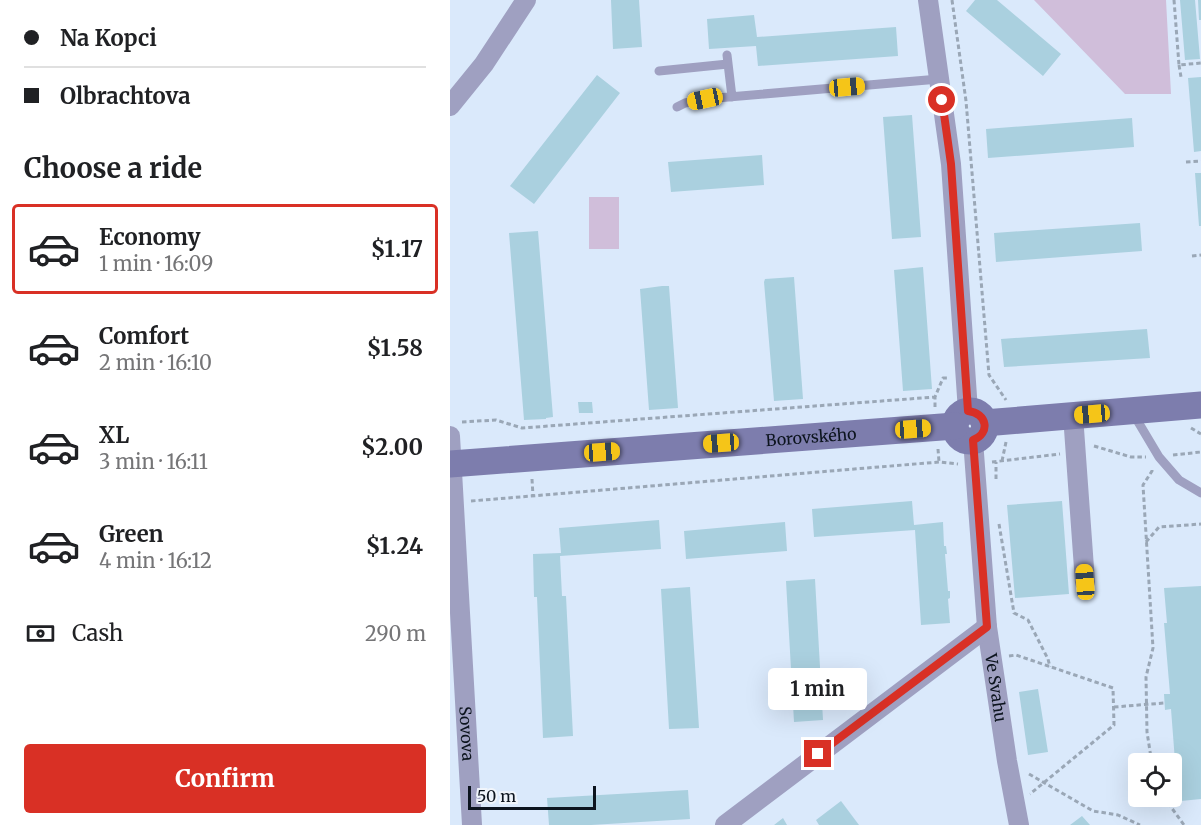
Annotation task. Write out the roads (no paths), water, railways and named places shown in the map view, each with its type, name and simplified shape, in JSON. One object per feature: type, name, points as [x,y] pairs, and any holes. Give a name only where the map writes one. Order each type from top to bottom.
[{"type":"main road","name":"Borovského","points":[[451,464],[971,433],[1073,416],[1131,411],[1194,415]]},
{"type":"street","points":[[450,106],[484,64],[526,0]]},
{"type":"street","name":"Ve Svahu","points":[[928,0],[951,164],[987,627],[1017,816]]},
{"type":"street","points":[[1073,416],[1085,582]]},
{"type":"street","name":"Sovova","points":[[456,429],[451,464],[472,825]]},
{"type":"street","points":[[725,825],[987,627]]},
{"type":"lane","points":[[659,71],[727,59],[732,97]]},
{"type":"lane","points":[[677,107],[705,99],[939,79]]},
{"type":"lane","points":[[1131,411],[1159,457],[1179,480],[1201,493]]}]
